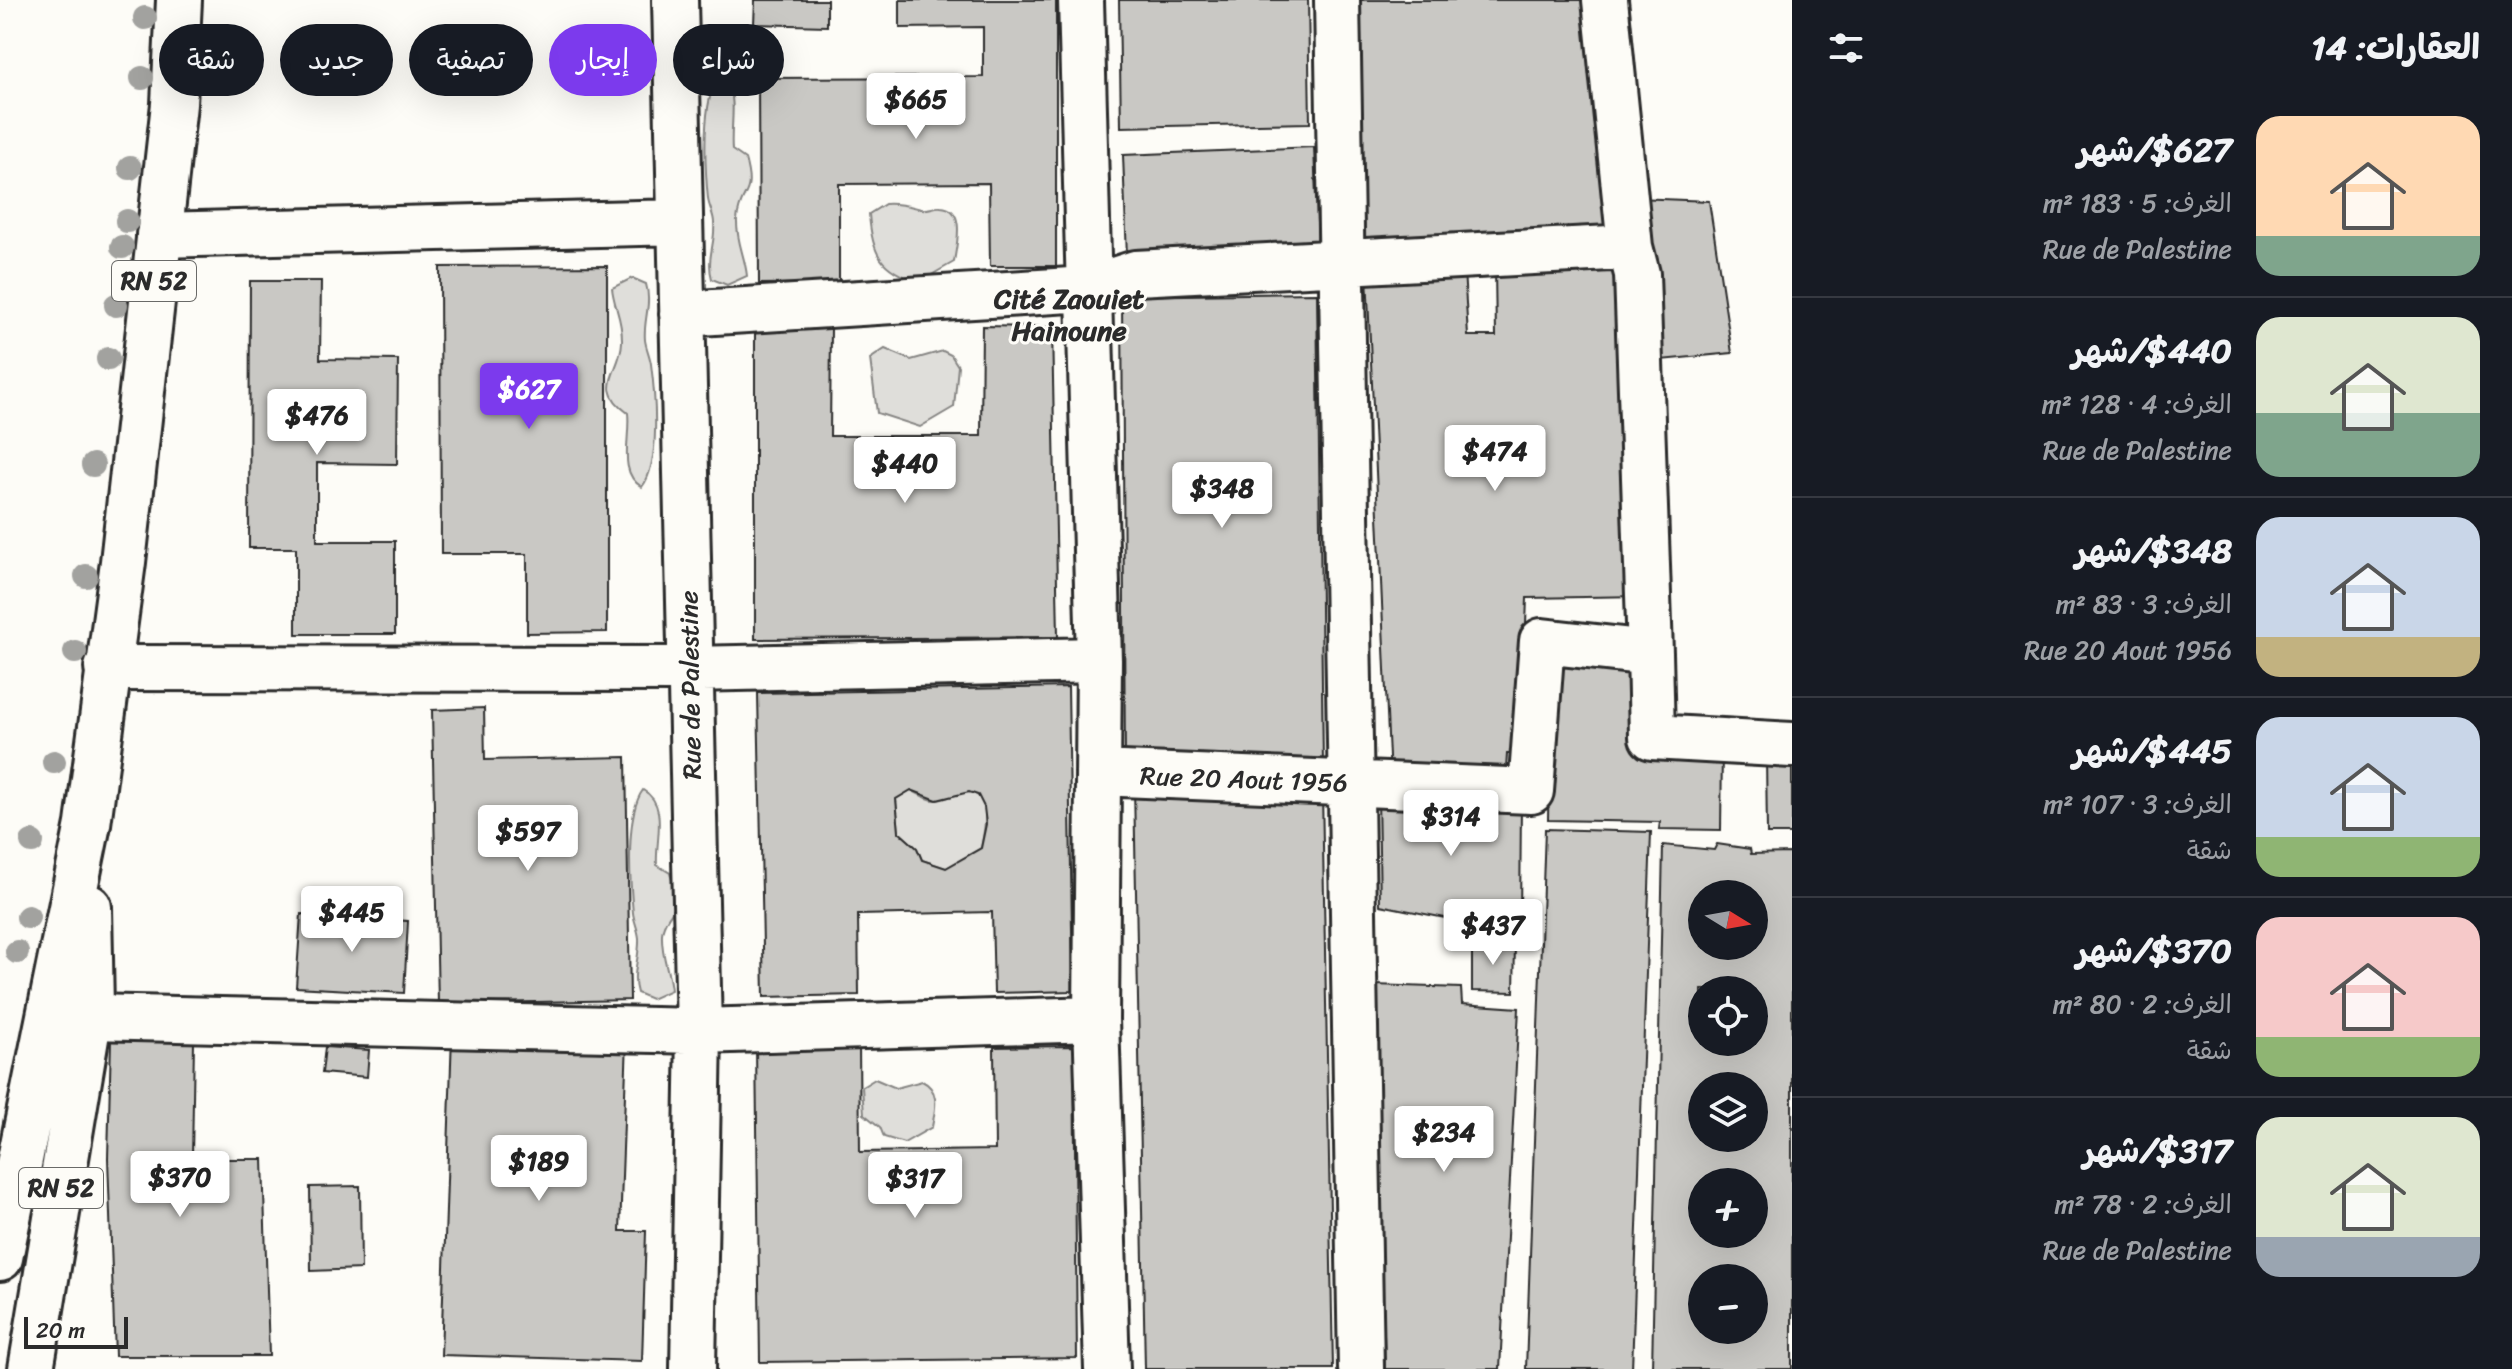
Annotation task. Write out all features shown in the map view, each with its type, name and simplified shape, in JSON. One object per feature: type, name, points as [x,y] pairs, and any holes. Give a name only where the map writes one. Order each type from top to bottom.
[{"type":"street","name":"RN 52","points":[[0,1258],[88,824],[123,562],[174,104],[179,0]]},
{"type":"street","name":"Rue de Palestine","points":[[675,0],[699,1031],[693,1369]]},
{"type":"street","points":[[1081,0],[1099,660],[1096,1019],[1107,1369]]},
{"type":"street","points":[[1337,0],[1361,1369]]},
{"type":"street","points":[[1605,0],[1630,247],[1637,274],[1652,737],[1792,745]]},
{"type":"street","points":[[159,235],[680,222]]},
{"type":"street","points":[[682,314],[1087,289],[1136,273],[1630,247]]},
{"type":"street","name":"Rue 20 Aout 1956","points":[[1098,773],[1531,791],[1542,641],[1650,653]]},
{"type":"street","points":[[107,668],[690,669],[1099,660]]},
{"type":"street","name":"RN 52","points":[[31,1369],[90,1017],[88,824]]},
{"type":"street","points":[[90,1017],[699,1031],[1096,1019]]},
{"type":"shaded area","points":[[710,96],[732,96],[732,150],[745,159],[749,181],[737,220],[747,276],[727,285],[712,279],[710,271],[714,223],[706,170]]},
{"type":"shaded area","points":[[885,204],[949,209],[954,214],[958,229],[954,262],[919,282],[887,266],[876,250],[869,214]]},
{"type":"shaded area","points":[[632,278],[646,284],[648,292],[645,340],[651,364],[655,410],[652,462],[642,487],[634,481],[627,464],[628,413],[617,404],[610,387],[622,342],[612,288]]},
{"type":"shaded area","points":[[885,349],[911,360],[943,351],[951,355],[958,366],[954,407],[920,427],[877,413],[870,359]]},
{"type":"shaded area","points":[[643,790],[656,805],[658,814],[657,865],[670,873],[676,897],[662,934],[671,990],[651,999],[637,993],[635,986],[639,938],[633,913],[630,867],[633,815]]},
{"type":"shaded area","points":[[911,790],[936,800],[963,792],[975,794],[981,799],[985,814],[981,848],[946,868],[922,860],[917,848],[899,832],[896,799]]},
{"type":"shaded area","points":[[875,1079],[896,1088],[922,1081],[928,1085],[935,1101],[932,1127],[904,1143],[884,1137],[880,1127],[864,1114],[862,1087]]},
{"type":"building","points":[[755,0],[827,0],[827,26],[754,24]]},
{"type":"building","points":[[900,0],[1056,0],[1056,266],[990,266],[989,183],[839,184],[839,283],[759,284],[758,96],[784,96],[784,78],[983,77],[983,27],[900,28]]},
{"type":"building","points":[[1119,0],[1308,0],[1310,123],[1121,127]]},
{"type":"building","points":[[1350,0],[1592,0],[1618,232],[1357,246]]},
{"type":"building","points":[[1314,147],[1318,249],[1127,257],[1123,155]]},
{"type":"building","points":[[1636,198],[1709,201],[1732,353],[1651,361]]},
{"type":"building","points":[[1631,262],[1642,596],[1527,598],[1521,754],[1507,754],[1505,784],[1390,779],[1367,274],[1464,270],[1468,336],[1496,336],[1495,268]]},
{"type":"building","points":[[607,266],[607,632],[527,633],[527,554],[441,554],[440,267]]},
{"type":"building","points":[[250,281],[321,281],[320,359],[398,360],[397,464],[317,463],[317,541],[395,541],[395,634],[296,634],[296,548],[249,548]]},
{"type":"building","points":[[1317,293],[1323,765],[1125,763],[1122,296]]},
{"type":"building","points":[[982,326],[1052,327],[1058,637],[755,639],[755,333],[831,327],[830,436],[981,436]]},
{"type":"building","points":[[1551,650],[1638,668],[1636,749],[1722,750],[1721,830],[1659,829],[1660,822],[1548,820]]},
{"type":"building","points":[[1068,687],[1073,991],[994,993],[992,912],[858,915],[859,995],[764,997],[758,693]],"holes":[[[911,790],[937,800],[969,792],[978,795],[984,807],[986,824],[981,848],[946,868],[922,860],[917,848],[899,832],[896,799]]]},
{"type":"building","points":[[484,708],[485,760],[626,757],[630,1000],[438,1004],[432,710]]},
{"type":"building","points":[[1766,756],[1792,756],[1792,834],[1767,834]]},
{"type":"building","points":[[1134,786],[1322,793],[1333,1369],[1145,1369]]},
{"type":"building","points":[[1378,797],[1521,802],[1520,922],[1455,920],[1380,905]]},
{"type":"building","points":[[1545,829],[1651,832],[1632,1369],[1526,1369]]},
{"type":"building","points":[[1717,844],[1750,849],[1751,854],[1792,853],[1792,1369],[1652,1369],[1663,845],[1714,850]]},
{"type":"building","points":[[301,914],[408,921],[404,993],[296,987]]},
{"type":"building","points":[[1472,943],[1515,944],[1514,992],[1472,991]]},
{"type":"building","points":[[1374,985],[1461,988],[1462,1004],[1519,1008],[1500,1369],[1385,1369]]},
{"type":"building","points":[[452,1035],[627,1040],[620,1231],[646,1231],[642,1361],[441,1355]]},
{"type":"building","points":[[111,1040],[194,1041],[192,1159],[263,1159],[269,1356],[115,1356],[108,1158]]},
{"type":"building","points":[[859,1045],[860,1152],[995,1150],[994,1047],[1074,1046],[1077,1358],[760,1362],[756,1047]]},
{"type":"building","points":[[325,1047],[369,1050],[367,1077],[322,1073]]},
{"type":"building","points":[[360,1186],[361,1269],[311,1271],[310,1187]]},
{"type":"district","name":"Cité Zaouiet Hainoune","points":[[1069,314]]}]
